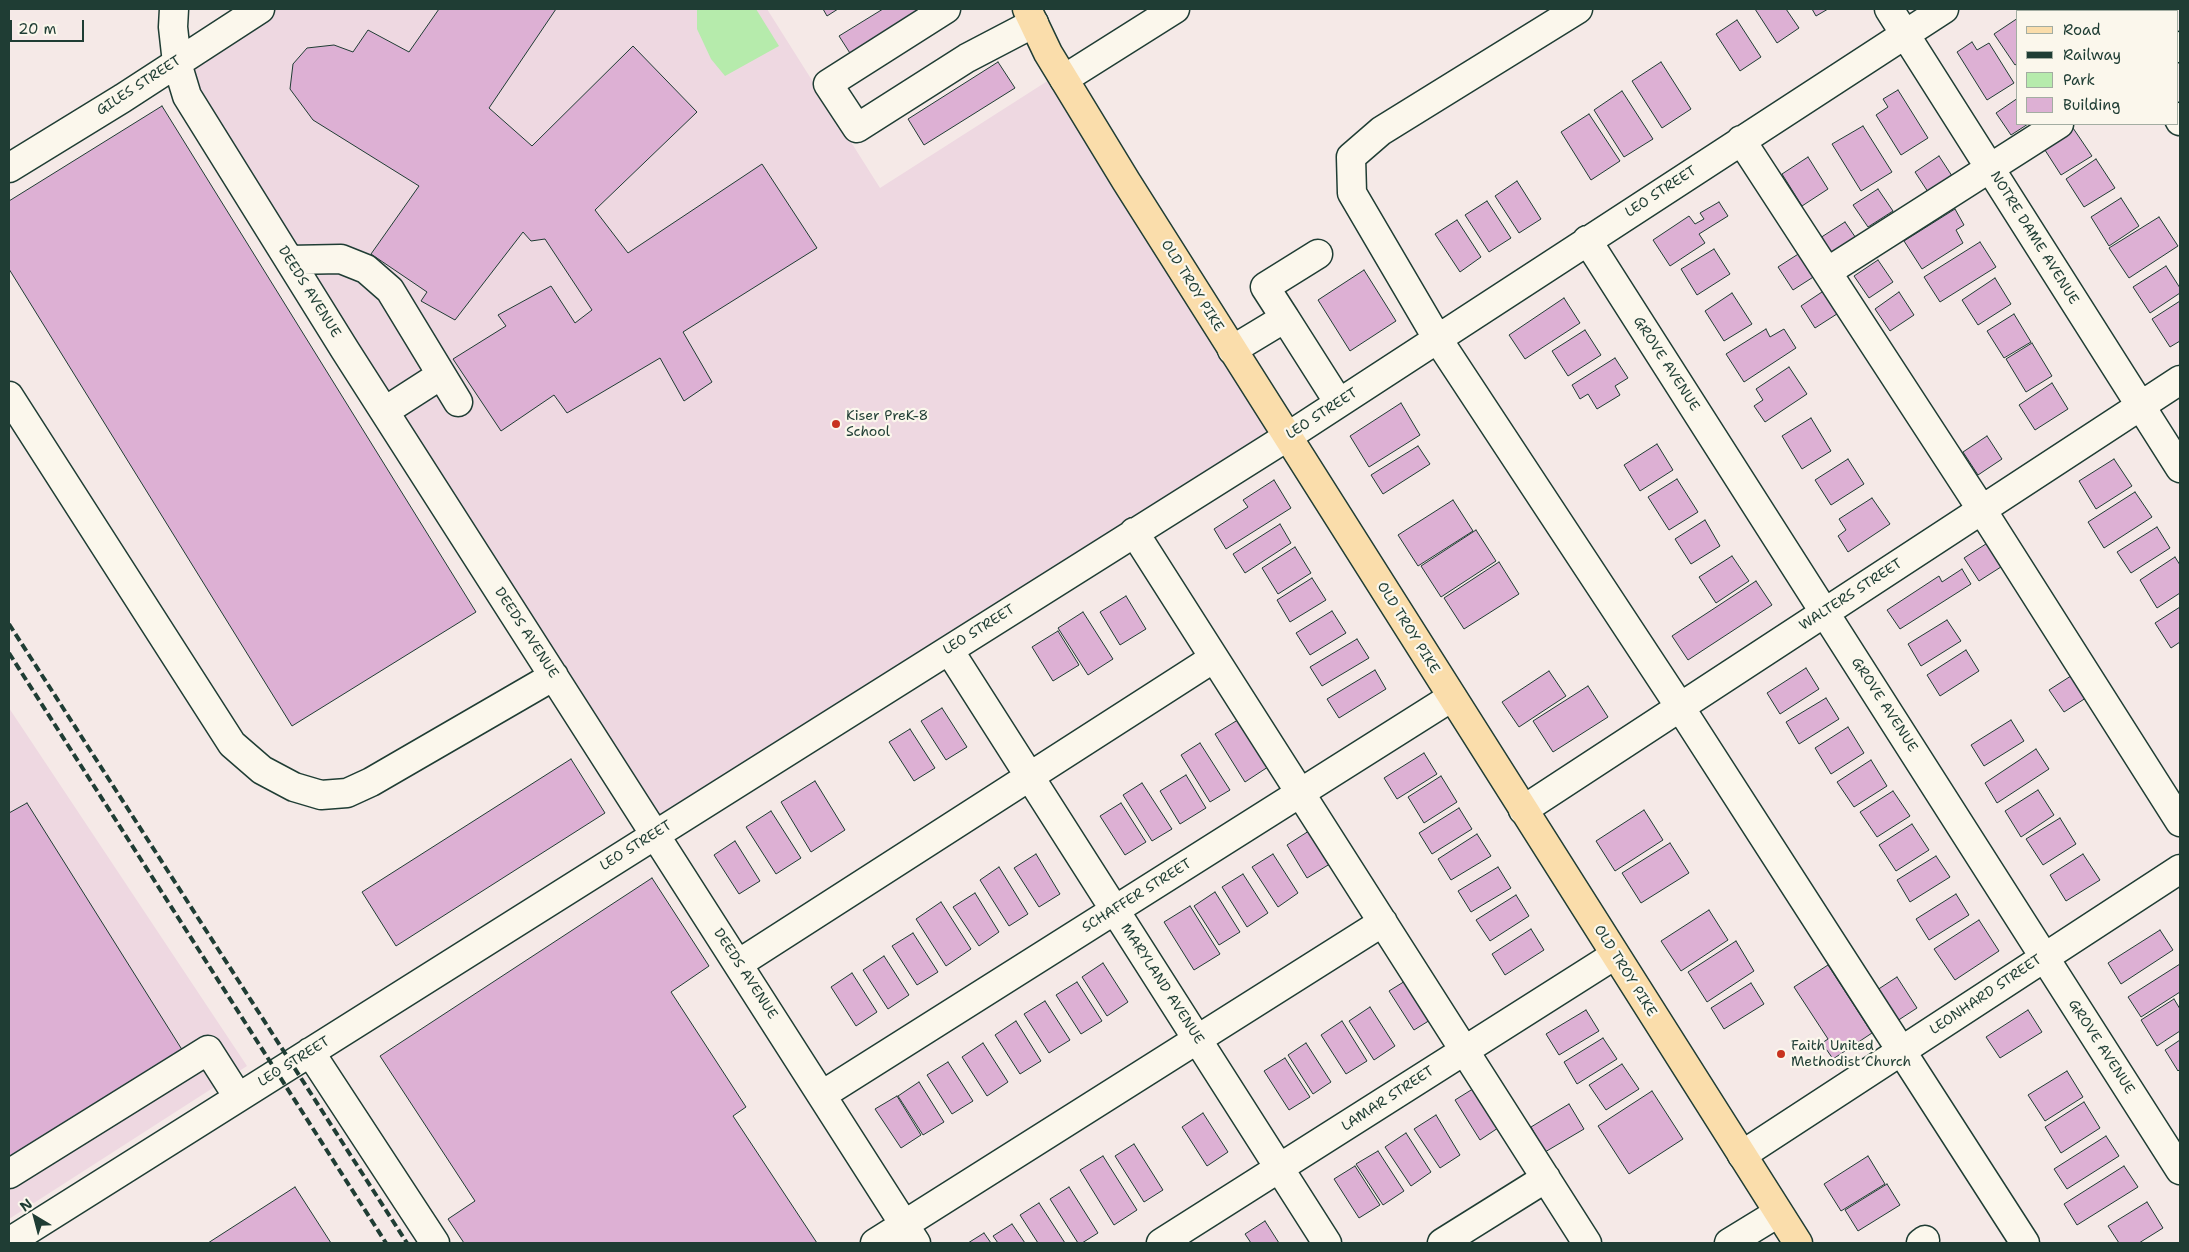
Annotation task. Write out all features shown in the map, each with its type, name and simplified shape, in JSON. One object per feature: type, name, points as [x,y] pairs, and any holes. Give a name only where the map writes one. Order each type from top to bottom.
[{"type":"main road","name":"OLD TROY PIKE","points":[[1030,16],[1064,79],[1232,350],[1798,1243]]},
{"type":"street","name":"DEEDS AVENUE","points":[[174,9],[173,27],[177,63],[187,96],[384,411],[910,1234]]},
{"type":"street","name":"GILES STREET","points":[[12,158],[177,63],[260,9]]},
{"type":"street","points":[[946,9],[828,84],[857,128],[1030,16]]},
{"type":"street","points":[[1064,79],[1175,9]]},
{"type":"street","points":[[1578,9],[1381,131],[1351,157],[1352,194],[1437,338],[1680,707],[2024,1243]]},
{"type":"street","name":"NOTRE DAME AVENUE","points":[[1889,9],[2180,468]]},
{"type":"street","name":"LEO STREET","points":[[9,1242],[1287,437],[1944,9]]},
{"type":"street","points":[[1827,272],[2056,125]]},
{"type":"street","points":[[1741,140],[1982,510],[2180,822]]},
{"type":"street","name":"GROVE AVENUE","points":[[1587,240],[2180,1170]]},
{"type":"street","points":[[1318,254],[1265,287],[1339,403]]},
{"type":"street","points":[[289,260],[341,259],[366,269],[390,290],[458,402]]},
{"type":"street","points":[[1232,350],[1284,318]]},
{"type":"street","points":[[384,411],[442,375]]},
{"type":"street","name":"WALTERS STREET","points":[[1523,810],[2180,380]]},
{"type":"street","points":[[9,396],[232,744],[262,770],[294,787],[321,794],[347,792],[371,782],[554,676]]},
{"type":"street","points":[[1134,532],[1587,1243]]},
{"type":"street","name":"MARYLAND AVENUE","points":[[948,650],[1327,1243]]},
{"type":"street","points":[[738,964],[1214,658]]},
{"type":"street","name":"SCHAFFER STREET","points":[[822,1095],[1452,697]]},
{"type":"street","name":"LEONHARD STREET","points":[[1742,1155],[2180,868]]},
{"type":"street","points":[[875,1243],[910,1234],[1197,1039],[1382,922]]},
{"type":"street","name":"LAMAR STREET","points":[[1160,1243],[1615,955]]},
{"type":"street","points":[[9,1174],[208,1050],[238,1097]]},
{"type":"street","points":[[310,1052],[435,1243]]},
{"type":"street","points":[[1442,1243],[1546,1178]]},
{"type":"street","points":[[1729,1243],[1778,1213]]},
{"type":"shaded area","name":"Kiser PreK-8 School","points":[[260,9],[767,9],[880,188],[1060,73],[1287,437],[655,834],[177,63]]},
{"type":"shaded area","points":[[9,708],[247,1066],[9,1219]]},
{"type":"green space","points":[[697,9],[756,9],[779,46],[725,76],[711,59],[697,29]]},
{"type":"building","points":[[439,9],[556,9],[489,108],[532,146],[633,46],[697,112],[595,210],[628,253],[762,164],[817,248],[683,332],[712,382],[684,401],[660,358],[567,413],[554,395],[501,431],[453,359],[506,326],[498,315],[551,286],[575,323],[592,310],[545,239],[531,241],[523,232],[455,320],[421,301],[427,292],[371,254],[419,186],[313,120],[290,89],[293,64],[307,48],[334,45],[353,52],[368,30],[409,52]]},
{"type":"building","points":[[823,9],[838,9],[827,16]]},
{"type":"building","points":[[883,9],[937,9],[855,61],[839,36]]},
{"type":"building","points":[[1755,9],[1786,9],[1799,28],[1777,43]]},
{"type":"building","points":[[1812,9],[1828,9],[1816,16]]},
{"type":"building","points":[[2054,9],[2055,10],[2034,10]]},
{"type":"building","points":[[2063,9],[2101,10],[2064,10]]},
{"type":"building","points":[[2016,19],[2016,64],[2015,65],[1994,34]]},
{"type":"building","points":[[1737,20],[1761,57],[1740,71],[1716,34]]},
{"type":"building","points":[[1972,42],[1977,50],[1989,43],[2014,83],[1987,100],[1957,52]]},
{"type":"building","points":[[998,62],[1015,88],[924,145],[908,119]]},
{"type":"building","points":[[1661,62],[1691,109],[1662,128],[1632,81]]},
{"type":"building","points":[[1898,90],[1928,138],[1901,155],[1876,115],[1888,107],[1883,99]]},
{"type":"building","points":[[1622,91],[1653,139],[1624,157],[1594,110]]},
{"type":"building","points":[[2016,99],[2016,125],[2026,125],[2011,135],[1996,113]]},
{"type":"building","points":[[162,106],[476,612],[292,726],[9,269],[9,201]]},
{"type":"building","points":[[1589,114],[1620,161],[1591,180],[1561,132]]},
{"type":"building","points":[[1863,126],[1892,172],[1861,191],[1832,144]]},
{"type":"building","points":[[2073,128],[2092,156],[2061,175],[2043,147]]},
{"type":"building","points":[[1939,156],[1954,179],[1930,195],[1915,172]]},
{"type":"building","points":[[1808,157],[1828,189],[1802,206],[1782,174]]},
{"type":"building","points":[[2096,159],[2115,188],[2084,207],[2066,179]]},
{"type":"building","points":[[1517,181],[1541,219],[1519,233],[1495,196]]},
{"type":"building","points":[[1878,189],[1893,211],[1868,227],[1853,205]]},
{"type":"building","points":[[2121,198],[2139,226],[2109,246],[2091,217]]},
{"type":"building","points":[[1487,201],[1511,238],[1489,252],[1465,215]]},
{"type":"building","points":[[1719,202],[1728,216],[1699,234],[1705,243],[1670,266],[1653,240],[1689,216],[1695,224],[1704,219],[1700,213]]},
{"type":"building","points":[[1955,209],[1964,225],[1956,230],[1963,243],[1922,269],[1904,241]]},
{"type":"building","points":[[2159,217],[2178,246],[2129,278],[2109,248]]},
{"type":"building","points":[[1457,220],[1481,257],[1460,272],[1435,234]]},
{"type":"building","points":[[1845,222],[1860,244],[1835,260],[1820,238]]},
{"type":"building","points":[[1980,242],[1996,267],[1940,302],[1924,277]]},
{"type":"building","points":[[1714,249],[1730,274],[1697,295],[1681,269]]},
{"type":"building","points":[[1803,251],[1818,274],[1793,290],[1778,267]]},
{"type":"building","points":[[1878,260],[1893,282],[1869,298],[1854,276]]},
{"type":"building","points":[[2166,266],[2180,288],[2180,293],[2150,313],[2133,287]]},
{"type":"building","points":[[1364,270],[1396,321],[1350,351],[1318,300]]},
{"type":"building","points":[[1995,278],[2011,304],[1978,325],[1962,300]]},
{"type":"building","points":[[1825,290],[1840,312],[1815,328],[1801,306]]},
{"type":"building","points":[[1899,292],[1914,315],[1890,331],[1875,309]]},
{"type":"building","points":[[1732,293],[1752,324],[1724,341],[1705,311]]},
{"type":"building","points":[[1564,298],[1580,323],[1525,359],[1509,335]]},
{"type":"building","points":[[2180,301],[2180,341],[2170,347],[2152,319]]},
{"type":"building","points":[[2014,314],[2031,342],[2004,358],[1987,331]]},
{"type":"building","points":[[1766,329],[1770,337],[1784,329],[1796,348],[1744,382],[1726,354]]},
{"type":"building","points":[[1585,330],[1601,355],[1568,376],[1552,351]]},
{"type":"building","points":[[2032,343],[2052,376],[2026,392],[2006,359]]},
{"type":"building","points":[[1615,358],[1628,378],[1615,386],[1620,395],[1597,409],[1588,394],[1580,399],[1572,385]]},
{"type":"building","points":[[1789,367],[1807,394],[1765,422],[1754,406],[1763,400],[1756,389]]},
{"type":"building","points":[[2052,383],[2068,409],[2035,430],[2019,405]]},
{"type":"building","points":[[1401,403],[1420,435],[1369,467],[1350,436]]},
{"type":"building","points":[[1811,418],[1831,451],[1802,469],[1782,436]]},
{"type":"building","points":[[1987,436],[2002,459],[1978,475],[1963,452]]},
{"type":"building","points":[[1657,444],[1673,470],[1640,491],[1624,465]]},
{"type":"building","points":[[1418,446],[1430,464],[1383,494],[1371,475]]},
{"type":"building","points":[[1848,459],[1864,484],[1831,505],[1815,480]]},
{"type":"building","points":[[2114,459],[2132,486],[2096,509],[2079,481]]},
{"type":"building","points":[[1677,479],[1698,512],[1669,530],[1648,497]]},
{"type":"building","points":[[1274,480],[1291,508],[1226,549],[1214,529],[1248,507],[1243,500]]},
{"type":"building","points":[[2135,492],[2152,517],[2104,548],[2088,522]]},
{"type":"building","points":[[1872,498],[1890,524],[1848,552],[1838,536],[1846,530],[1839,519]]},
{"type":"building","points":[[1453,500],[1473,531],[1418,566],[1398,535]]},
{"type":"building","points":[[1705,520],[1720,546],[1691,564],[1675,539]]},
{"type":"building","points":[[1280,524],[1291,543],[1245,573],[1233,554]]},
{"type":"building","points":[[2157,527],[2170,548],[2131,573],[2117,552]]},
{"type":"building","points":[[1476,530],[1496,561],[1441,597],[1421,566]]},
{"type":"building","points":[[1989,542],[2004,565],[1979,581],[1964,558]]},
{"type":"building","points":[[1295,547],[1311,573],[1278,594],[1262,568]]},
{"type":"building","points":[[1732,556],[1749,581],[1716,603],[1699,577]]},
{"type":"building","points":[[2175,557],[2180,565],[2180,593],[2157,608],[2140,580]]},
{"type":"building","points":[[1499,562],[1519,594],[1464,629],[1444,598]]},
{"type":"building","points":[[1962,569],[1971,584],[1900,629],[1887,610],[1939,576],[1942,582]]},
{"type":"building","points":[[1312,578],[1326,600],[1290,622],[1277,600]]},
{"type":"building","points":[[1756,581],[1772,605],[1688,660],[1672,636]]},
{"type":"building","points":[[1126,596],[1146,629],[1120,645],[1100,612]]},
{"type":"building","points":[[2180,607],[2180,642],[2171,648],[2155,623]]},
{"type":"building","points":[[1332,611],[1346,633],[1310,655],[1296,633]]},
{"type":"building","points":[[1083,612],[1113,659],[1088,675],[1058,628]]},
{"type":"building","points":[[1947,620],[1961,641],[1921,666],[1908,644]]},
{"type":"building","points":[[1058,631],[1079,665],[1053,681],[1032,647]]},
{"type":"building","points":[[1357,639],[1369,658],[1322,686],[1310,667]]},
{"type":"building","points":[[1966,650],[1979,671],[1940,696],[1927,675]]},
{"type":"building","points":[[1806,668],[1819,689],[1780,714],[1767,693]]},
{"type":"building","points":[[1375,670],[1386,689],[1339,718],[1327,699]]},
{"type":"building","points":[[1549,671],[1566,696],[1519,727],[1502,702]]},
{"type":"building","points":[[2074,674],[2089,696],[2064,712],[2049,690]]},
{"type":"building","points":[[1588,686],[1608,717],[1553,752],[1533,721]]},
{"type":"building","points":[[1826,698],[1839,719],[1799,744],[1786,722]]},
{"type":"building","points":[[942,708],[967,747],[946,760],[921,721]]},
{"type":"building","points":[[1241,718],[1271,765],[1245,782],[1215,734]]},
{"type":"building","points":[[2011,720],[2024,741],[1984,766],[1971,745]]},
{"type":"building","points":[[1848,727],[1864,753],[1831,774],[1815,748]]},
{"type":"building","points":[[910,729],[935,768],[914,781],[889,742]]},
{"type":"building","points":[[1200,743],[1230,790],[1210,802],[1181,755]]},
{"type":"building","points":[[2036,749],[2049,769],[1997,803],[1985,783]]},
{"type":"building","points":[[1424,753],[1437,774],[1397,799],[1384,778]]},
{"type":"building","points":[[571,759],[605,813],[396,946],[362,892]]},
{"type":"building","points":[[1871,760],[1887,786],[1854,807],[1837,782]]},
{"type":"building","points":[[1186,775],[1206,808],[1180,824],[1160,791]]},
{"type":"building","points":[[1441,776],[1457,802],[1424,823],[1408,797]]},
{"type":"building","points":[[815,781],[845,830],[811,852],[781,802]]},
{"type":"building","points":[[1142,783],[1172,829],[1152,841],[1123,795]]},
{"type":"building","points":[[2038,790],[2054,815],[2021,837],[2005,811]]},
{"type":"building","points":[[1893,791],[1910,816],[1877,837],[1860,812]]},
{"type":"building","points":[[27,803],[186,1056],[9,1167],[9,813]]},
{"type":"building","points":[[1121,803],[1146,842],[1125,855],[1100,816]]},
{"type":"building","points":[[1459,808],[1472,829],[1432,854],[1419,833]]},
{"type":"building","points":[[1644,810],[1663,840],[1615,871],[1596,841]]},
{"type":"building","points":[[771,811],[801,858],[776,874],[746,827]]},
{"type":"building","points":[[2060,818],[2076,844],[2043,865],[2026,839]]},
{"type":"building","points":[[1912,824],[1929,850],[1896,871],[1879,845]]},
{"type":"building","points":[[1312,829],[1333,862],[1307,878],[1287,845]]},
{"type":"building","points":[[1477,834],[1491,856],[1451,880],[1438,859]]},
{"type":"building","points":[[735,841],[760,881],[739,894],[714,855]]},
{"type":"building","points":[[1670,843],[1689,873],[1641,903],[1622,873]]},
{"type":"building","points":[[1036,854],[1060,894],[1039,907],[1014,868]]},
{"type":"building","points":[[1273,854],[1298,893],[1278,907],[1252,867]]},
{"type":"building","points":[[2083,854],[2100,880],[2066,901],[2050,875]]},
{"type":"building","points":[[1936,856],[1950,877],[1910,902],[1897,880]]},
{"type":"building","points":[[999,867],[1028,914],[1009,926],[980,880]]},
{"type":"building","points":[[1498,867],[1511,888],[1471,912],[1458,891]]},
{"type":"building","points":[[1243,874],[1268,913],[1247,927],[1222,887]]},
{"type":"building","points":[[652,878],[709,966],[671,992],[746,1107],[733,1116],[817,1243],[464,1243],[448,1219],[475,1201],[380,1056]]},
{"type":"building","points":[[1215,892],[1240,932],[1219,945],[1194,906]]},
{"type":"building","points":[[975,893],[999,932],[979,946],[953,907]]},
{"type":"building","points":[[1956,894],[1969,915],[1929,940],[1916,919]]},
{"type":"building","points":[[1516,895],[1529,916],[1490,941],[1476,920]]},
{"type":"building","points":[[941,902],[971,949],[946,966],[916,919]]},
{"type":"building","points":[[1190,906],[1220,954],[1194,970],[1164,922]]},
{"type":"building","points":[[1709,910],[1728,940],[1681,971],[1661,941]]},
{"type":"building","points":[[1979,920],[1999,951],[1955,980],[1934,949]]},
{"type":"building","points":[[1531,929],[1544,950],[1505,975],[1492,954]]},
{"type":"building","points":[[2160,930],[2173,950],[2121,984],[2108,963]]},
{"type":"building","points":[[913,933],[938,972],[917,985],[892,946]]},
{"type":"building","points":[[1736,941],[1754,971],[1707,1002],[1688,972]]},
{"type":"building","points":[[884,956],[909,995],[888,1009],[863,970]]},
{"type":"building","points":[[1103,963],[1128,1002],[1107,1016],[1082,977]]},
{"type":"building","points":[[2180,964],[2180,992],[2141,1017],[2128,997]]},
{"type":"building","points":[[1828,965],[1872,1033],[1833,1059],[1822,1043],[1828,1039],[1794,987]]},
{"type":"building","points":[[852,973],[877,1012],[856,1026],[831,987]]},
{"type":"building","points":[[1897,977],[1917,1008],[1894,1023],[1874,992]]},
{"type":"building","points":[[1410,978],[1435,1017],[1414,1030],[1389,991]]},
{"type":"building","points":[[1077,982],[1102,1021],[1081,1034],[1056,995]]},
{"type":"building","points":[[1751,983],[1764,1004],[1724,1029],[1711,1008]]},
{"type":"building","points":[[2174,999],[2180,1009],[2180,1031],[2157,1046],[2141,1020]]},
{"type":"building","points":[[1045,1001],[1070,1040],[1049,1053],[1024,1014]]},
{"type":"building","points":[[1370,1007],[1395,1046],[1374,1060],[1349,1021]]},
{"type":"building","points":[[1586,1010],[1599,1031],[1559,1055],[1546,1034]]},
{"type":"building","points":[[2028,1010],[2042,1032],[2000,1058],[1986,1037]]},
{"type":"building","points":[[1016,1021],[1041,1061],[1020,1074],[995,1035]]},
{"type":"building","points":[[1342,1021],[1367,1061],[1346,1074],[1321,1035]]},
{"type":"building","points":[[1603,1038],[1617,1059],[1577,1084],[1564,1062]]},
{"type":"building","points":[[2180,1040],[2180,1069],[2178,1071],[2165,1050]]},
{"type":"building","points":[[983,1043],[1008,1082],[987,1096],[962,1057]]},
{"type":"building","points":[[1306,1043],[1331,1082],[1313,1094],[1288,1055]]},
{"type":"building","points":[[1285,1058],[1310,1097],[1289,1110],[1264,1071]]},
{"type":"building","points":[[948,1062],[973,1101],[952,1114],[927,1075]]},
{"type":"building","points":[[1622,1064],[1639,1089],[1606,1110],[1589,1085]]},
{"type":"building","points":[[2067,1071],[2083,1097],[2045,1121],[2028,1095]]},
{"type":"building","points":[[919,1082],[944,1122],[923,1135],[898,1096]]},
{"type":"building","points":[[1476,1087],[1501,1126],[1480,1140],[1455,1100]]},
{"type":"building","points":[[1652,1091],[1683,1139],[1629,1174],[1598,1126]]},
{"type":"building","points":[[897,1096],[921,1135],[901,1148],[875,1109]]},
{"type":"building","points":[[2084,1102],[2100,1128],[2061,1153],[2045,1127]]},
{"type":"building","points":[[1569,1104],[1584,1129],[1545,1152],[1531,1127]]},
{"type":"building","points":[[1203,1113],[1228,1152],[1207,1166],[1182,1127]]},
{"type":"building","points":[[1436,1115],[1460,1155],[1440,1168],[1414,1129]]},
{"type":"building","points":[[1406,1133],[1431,1172],[1411,1186],[1385,1147]]},
{"type":"building","points":[[2106,1136],[2119,1156],[2067,1189],[2054,1169]]},
{"type":"building","points":[[1134,1144],[1163,1190],[1144,1202],[1115,1156]]},
{"type":"building","points":[[1378,1151],[1404,1191],[1383,1205],[1356,1164]]},
{"type":"building","points":[[1103,1156],[1137,1210],[1114,1225],[1080,1170]]},
{"type":"building","points":[[1868,1156],[1885,1184],[1841,1211],[1824,1184]]},
{"type":"building","points":[[1355,1166],[1380,1205],[1359,1218],[1334,1179]]},
{"type":"building","points":[[2124,1166],[2138,1187],[2077,1225],[2064,1204]]},
{"type":"building","points":[[1887,1184],[1900,1205],[1858,1231],[1845,1210]]},
{"type":"building","points":[[295,1187],[331,1243],[208,1243]]},
{"type":"building","points":[[1069,1187],[1098,1233],[1082,1243],[1078,1243],[1050,1199]]},
{"type":"building","points":[[2147,1202],[2163,1228],[2139,1243],[2119,1243],[2108,1226]]},
{"type":"building","points":[[1039,1203],[1065,1243],[1038,1243],[1020,1215]]},
{"type":"building","points":[[1265,1221],[1279,1243],[1251,1243],[1245,1234]]},
{"type":"building","points":[[1012,1224],[1025,1243],[998,1243],[993,1236]]},
{"type":"building","points":[[984,1233],[991,1243],[968,1243]]},
{"type":"railway","points":[[9,624],[407,1243]]},
{"type":"railway","points":[[9,653],[386,1243]]},
{"type":"place","name":"Kiser PreK-8 School","points":[[836,424]]},
{"type":"place","name":"Faith United Methodist Church","points":[[1781,1054]]}]
